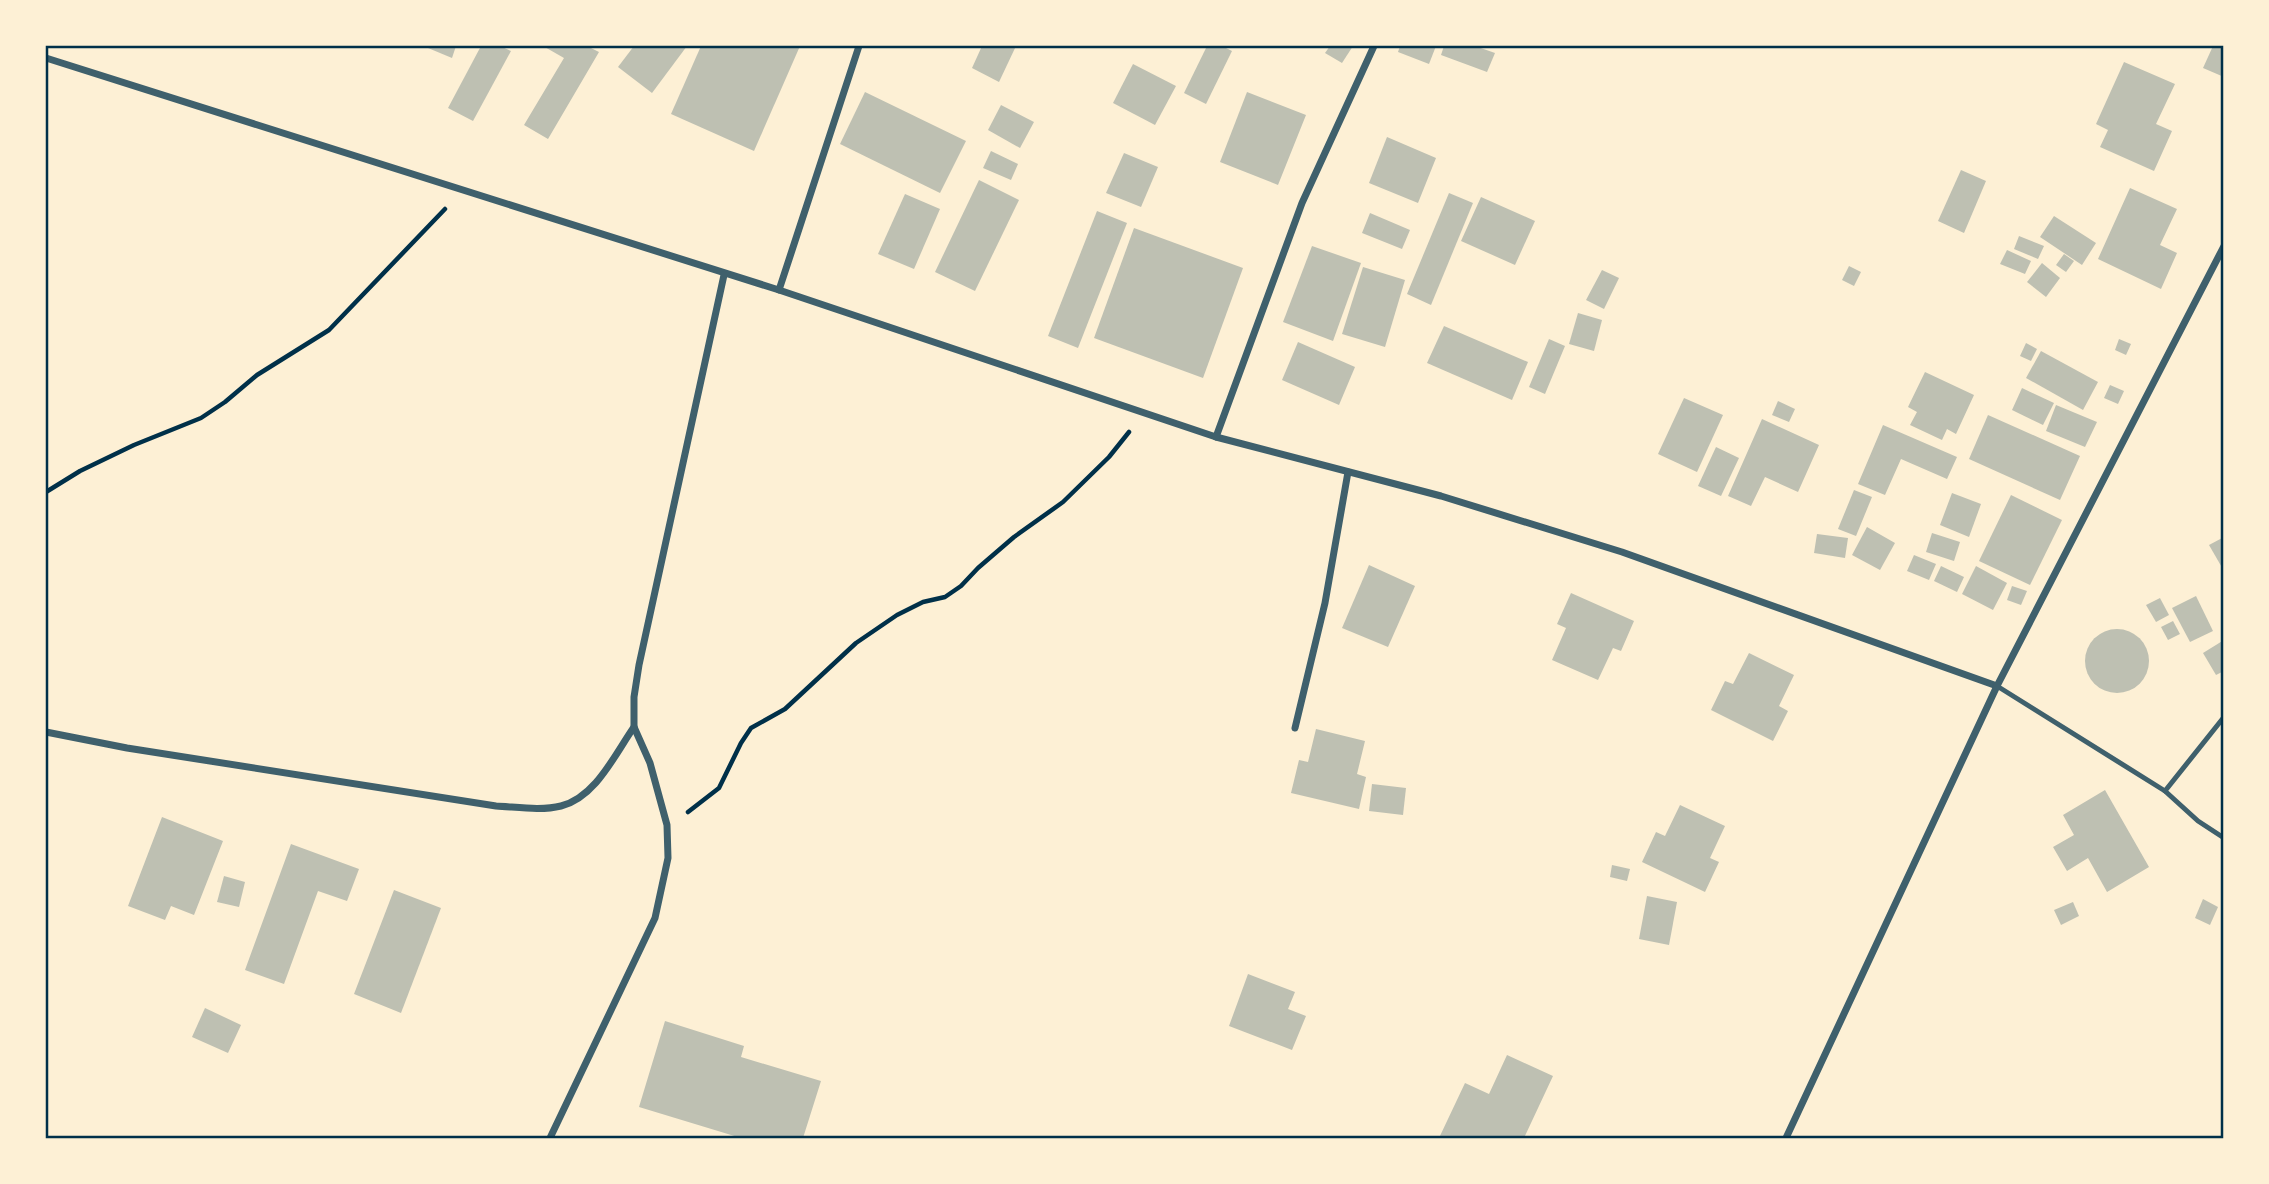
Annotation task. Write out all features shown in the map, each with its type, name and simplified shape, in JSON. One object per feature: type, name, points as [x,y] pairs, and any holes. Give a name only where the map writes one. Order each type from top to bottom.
[{"type":"street","points":[[779,290],[859,46]]},
{"type":"street","points":[[1216,437],[1303,203],[1374,46]]},
{"type":"street","points":[[46,58],[724,275],[779,290],[1216,437],[1441,496],[1622,552],[1997,686]]},
{"type":"street","points":[[1786,1139],[1997,686],[2224,246]]},
{"type":"street","points":[[550,1139],[655,918],[668,858],[667,825],[650,763],[634,727],[634,697],[724,275]]},
{"type":"street","points":[[1295,728],[1325,603],[1348,472]]},
{"type":"street","points":[[46,732],[127,748],[496,806],[533,807],[562,806],[582,796],[597,781],[634,727]]},
{"type":"lane","points":[[1997,686],[2165,791],[2198,821],[2224,838]]},
{"type":"lane","points":[[2165,791],[2224,718]]},
{"type":"path","points":[[46,492],[80,471],[134,444],[201,418],[257,375],[316,340],[329,330],[462,192]]},
{"type":"path","points":[[667,825],[719,788],[751,728],[785,709],[856,643],[897,615],[923,602],[946,597],[961,586],[1014,537],[1063,502],[1109,457],[1145,413]]},
{"type":"building","points":[[456,46],[452,58],[428,48]]},
{"type":"building","points":[[481,46],[500,46],[511,51],[473,121],[448,108]]},
{"type":"building","points":[[543,46],[587,46],[599,52],[548,139],[524,125],[564,58]]},
{"type":"building","points":[[634,46],[687,46],[652,93],[618,67]]},
{"type":"building","points":[[701,46],[800,46],[754,151],[671,114]]},
{"type":"building","points":[[982,46],[1016,46],[999,82],[972,68]]},
{"type":"building","points":[[1207,46],[1222,46],[1232,51],[1206,104],[1184,93]]},
{"type":"building","points":[[1330,46],[1353,46],[1342,63],[1325,53]]},
{"type":"building","points":[[1400,46],[1436,46],[1429,64],[1398,52]]},
{"type":"building","points":[[1444,46],[1475,46],[1495,53],[1487,72],[1441,55]]},
{"type":"building","points":[[2213,46],[2224,46],[2224,77],[2203,68]]},
{"type":"building","points":[[2124,62],[2175,84],[2156,124],[2172,131],[2154,171],[2100,147],[2108,130],[2096,124]]},
{"type":"building","points":[[1133,64],[1176,86],[1155,125],[1113,103]]},
{"type":"building","points":[[865,92],[966,141],[940,193],[840,144]]},
{"type":"building","points":[[1247,92],[1306,115],[1278,185],[1220,162]]},
{"type":"building","points":[[1001,105],[1034,122],[1020,148],[988,130]]},
{"type":"building","points":[[1387,137],[1436,158],[1418,203],[1369,183]]},
{"type":"building","points":[[991,151],[1018,164],[1011,180],[983,168]]},
{"type":"building","points":[[1124,153],[1158,167],[1141,207],[1106,193]]},
{"type":"building","points":[[1961,170],[1986,181],[1964,233],[1938,221]]},
{"type":"building","points":[[979,180],[1019,200],[975,291],[935,272]]},
{"type":"building","points":[[2130,188],[2177,209],[2160,245],[2177,253],[2161,289],[2098,259]]},
{"type":"building","points":[[1449,193],[1473,203],[1431,305],[1407,294]]},
{"type":"building","points":[[905,194],[940,209],[914,269],[878,254]]},
{"type":"building","points":[[1481,197],[1535,221],[1515,265],[1461,241]]},
{"type":"building","points":[[1097,211],[1127,223],[1078,348],[1048,336]]},
{"type":"building","points":[[1370,213],[1410,230],[1402,249],[1362,233]]},
{"type":"building","points":[[2054,216],[2096,243],[2082,265],[2040,237]]},
{"type":"building","points":[[1134,228],[1243,268],[1203,378],[1094,338]]},
{"type":"building","points":[[2019,236],[2044,246],[2038,259],[2014,249]]},
{"type":"building","points":[[1312,246],[1361,263],[1333,341],[1283,322]]},
{"type":"building","points":[[2007,250],[2031,261],[2025,274],[2000,264]]},
{"type":"building","points":[[2064,254],[2074,261],[2066,272],[2056,265]]},
{"type":"building","points":[[2042,263],[2060,278],[2046,297],[2027,282]]},
{"type":"building","points":[[1849,266],[1861,272],[1854,286],[1842,280]]},
{"type":"building","points":[[1363,267],[1405,280],[1385,347],[1342,334]]},
{"type":"building","points":[[1602,270],[1619,278],[1604,309],[1586,300]]},
{"type":"building","points":[[1578,313],[1602,320],[1594,351],[1569,344]]},
{"type":"building","points":[[1444,326],[1528,362],[1512,400],[1427,363]]},
{"type":"building","points":[[1549,339],[1565,346],[1545,394],[1529,387]]},
{"type":"building","points":[[2119,339],[2131,344],[2126,355],[2115,350]]},
{"type":"building","points":[[1298,342],[1355,367],[1339,405],[1282,380]]},
{"type":"building","points":[[2026,343],[2037,349],[2031,361],[2020,356]]},
{"type":"building","points":[[2041,351],[2098,382],[2083,410],[2026,378]]},
{"type":"building","points":[[1925,372],[1974,395],[1956,434],[1947,429],[1942,440],[1910,425],[1917,412],[1908,407]]},
{"type":"building","points":[[2110,385],[2124,391],[2118,404],[2104,398]]},
{"type":"building","points":[[2022,388],[2054,403],[2043,425],[2012,410]]},
{"type":"building","points":[[1684,398],[1723,415],[1697,472],[1658,454]]},
{"type":"building","points":[[1778,401],[1795,409],[1789,422],[1772,415]]},
{"type":"building","points":[[2056,405],[2097,422],[2085,447],[2046,431]]},
{"type":"building","points":[[1988,415],[2080,456],[2060,500],[1969,459]]},
{"type":"building","points":[[1762,419],[1819,445],[1798,492],[1765,477],[1751,506],[1728,496]]},
{"type":"building","points":[[1883,425],[1957,457],[1947,479],[1901,459],[1885,495],[1858,484]]},
{"type":"building","points":[[1716,447],[1739,458],[1721,496],[1698,486]]},
{"type":"building","points":[[1854,490],[1872,497],[1856,536],[1838,529]]},
{"type":"building","points":[[1952,493],[1981,504],[1969,537],[1940,525]]},
{"type":"building","points":[[2011,495],[2062,520],[2030,585],[1979,561]]},
{"type":"building","points":[[1867,527],[1895,543],[1880,570],[1852,555]]},
{"type":"building","points":[[1932,533],[1960,542],[1954,561],[1926,552]]},
{"type":"building","points":[[1817,534],[1848,538],[1845,558],[1814,553]]},
{"type":"building","points":[[2224,537],[2224,571],[2209,545]]},
{"type":"building","points":[[1914,555],[1936,564],[1929,580],[1907,571]]},
{"type":"building","points":[[1369,565],[1415,586],[1388,647],[1342,628]]},
{"type":"building","points":[[1941,566],[1964,577],[1957,592],[1934,581]]},
{"type":"building","points":[[1976,566],[2007,583],[1993,610],[1962,594]]},
{"type":"building","points":[[2012,586],[2027,591],[2021,605],[2007,600]]},
{"type":"building","points":[[1571,593],[1634,621],[1621,651],[1613,648],[1598,680],[1552,660],[1566,628],[1557,624]]},
{"type":"building","points":[[2196,596],[2213,631],[2190,642],[2172,608]]},
{"type":"building","points":[[2160,598],[2169,615],[2156,622],[2146,605]]},
{"type":"building","points":[[2173,621],[2180,634],[2168,640],[2161,627]]},
{"type":"building","points":[[2117,629],[2129,631],[2140,638],[2147,649],[2147,673],[2140,684],[2129,691],[2117,693],[2105,691],[2094,684],[2087,673],[2085,661],[2087,649],[2094,638],[2105,631]]},
{"type":"building","points":[[2224,640],[2224,671],[2216,675],[2203,653]]},
{"type":"building","points":[[1749,653],[1794,675],[1779,706],[1788,711],[1773,741],[1711,710],[1725,681],[1733,684]]},
{"type":"building","points":[[1316,729],[1365,741],[1357,774],[1366,777],[1359,809],[1291,793],[1299,760],[1308,762]]},
{"type":"building","points":[[1372,784],[1406,788],[1403,815],[1369,811]]},
{"type":"building","points":[[2105,790],[2149,867],[2107,892],[2088,858],[2067,871],[2053,847],[2074,835],[2063,815]]},
{"type":"building","points":[[1680,805],[1725,826],[1710,858],[1719,862],[1705,892],[1642,862],[1656,832],[1665,836]]},
{"type":"building","points":[[162,817],[223,841],[194,915],[171,906],[165,920],[128,906]]},
{"type":"building","points":[[291,844],[359,869],[347,901],[318,891],[284,984],[245,970]]},
{"type":"building","points":[[1612,865],[1630,869],[1627,881],[1610,877]]},
{"type":"building","points":[[224,876],[245,882],[239,907],[217,902]]},
{"type":"building","points":[[394,890],[441,908],[401,1013],[354,994]]},
{"type":"building","points":[[1647,896],[1677,902],[1669,945],[1639,939]]},
{"type":"building","points":[[2203,899],[2218,907],[2210,925],[2195,918]]},
{"type":"building","points":[[2073,902],[2079,916],[2061,925],[2054,910]]},
{"type":"building","points":[[1248,974],[1295,992],[1288,1009],[1306,1016],[1292,1050],[1229,1026]]},
{"type":"building","points":[[205,1008],[241,1025],[228,1053],[192,1037]]},
{"type":"building","points":[[665,1021],[744,1046],[741,1057],[821,1081],[803,1138],[741,1138],[639,1107]]},
{"type":"building","points":[[1507,1055],[1553,1076],[1524,1138],[1439,1138],[1465,1083],[1489,1094]]}]
